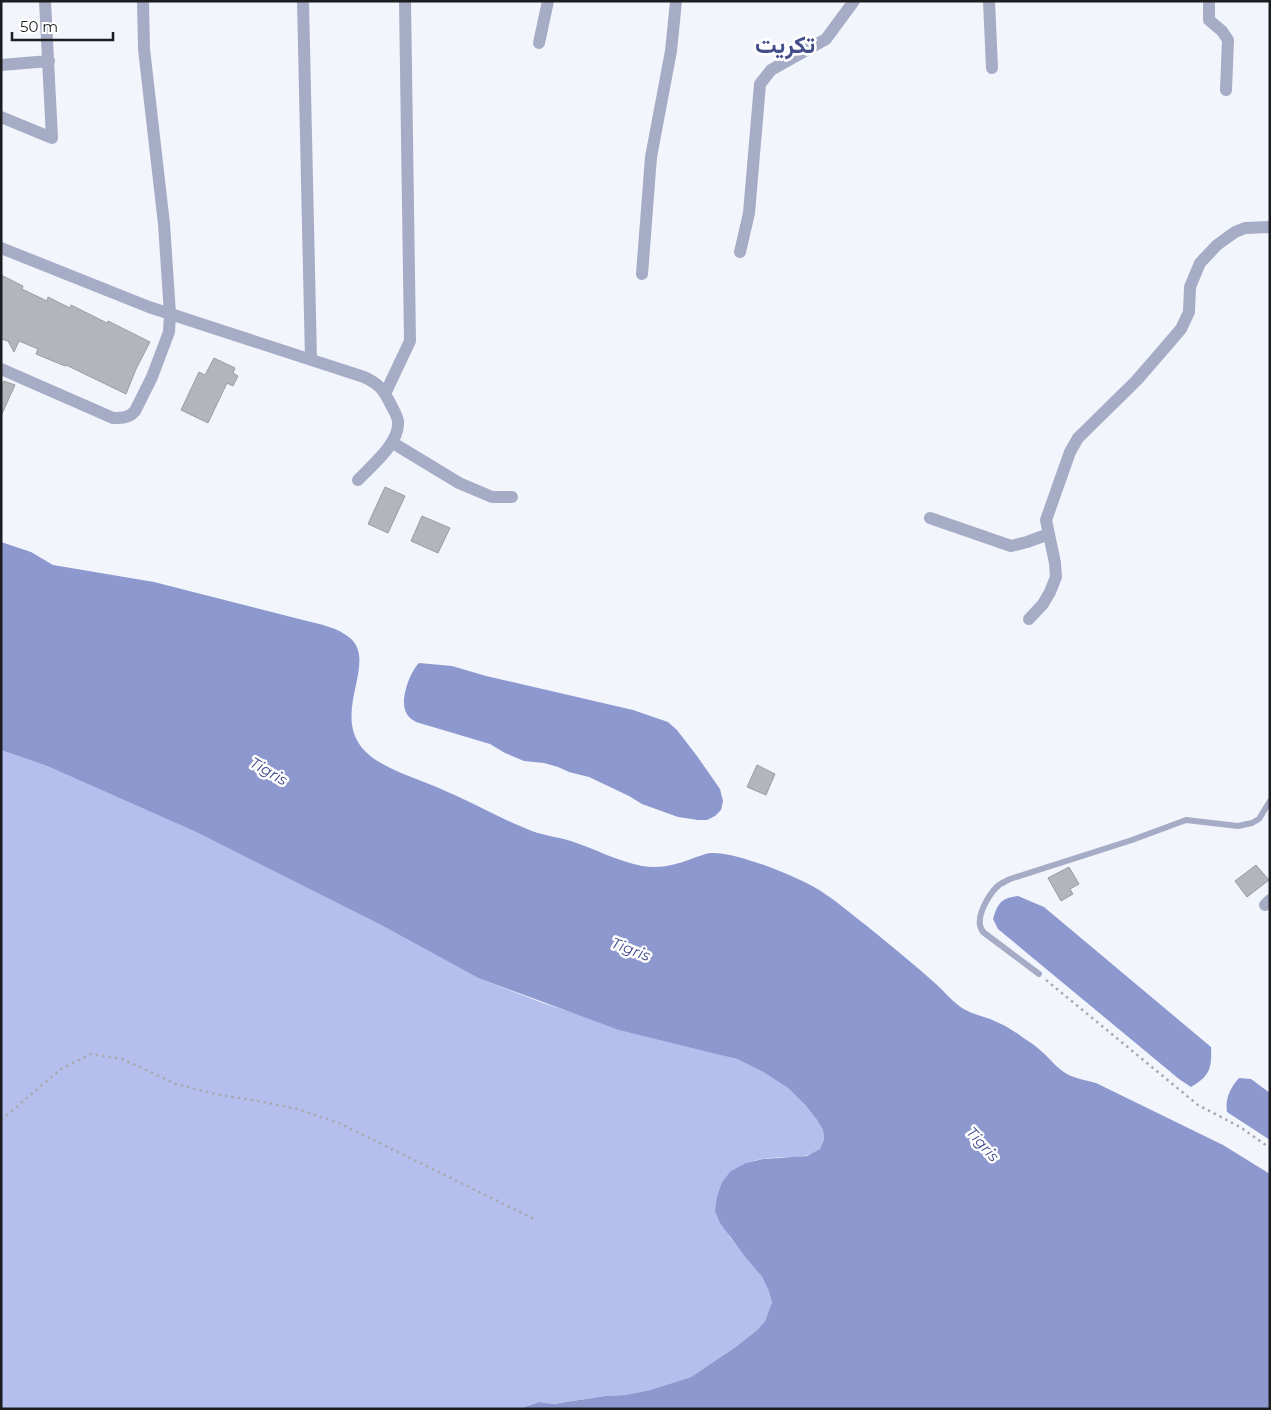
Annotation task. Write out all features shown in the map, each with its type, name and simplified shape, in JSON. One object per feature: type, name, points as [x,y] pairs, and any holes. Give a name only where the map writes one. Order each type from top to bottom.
[{"type":"street","points":[[1,117],[52,138],[45,1]]},
{"type":"street","points":[[1,369],[113,418],[131,416],[152,377],[169,332],[170,314],[164,224],[144,48],[143,1]]},
{"type":"street","points":[[303,1],[311,360]]},
{"type":"street","points":[[385,394],[410,341],[405,1]]},
{"type":"street","points":[[538,43],[548,1]]},
{"type":"street","points":[[642,274],[651,157],[671,51],[676,1]]},
{"type":"street","points":[[740,252],[749,213],[760,84],[770,70],[826,39],[854,1]]},
{"type":"street","points":[[989,1],[992,68]]},
{"type":"street","points":[[1209,1],[1209,20],[1222,31],[1228,40],[1226,90]]},
{"type":"street","points":[[1,65],[49,61]]},
{"type":"street","points":[[1029,619],[1043,604],[1056,577],[1055,562],[1046,520],[1070,452],[1078,438],[1137,380],[1181,329],[1189,312],[1190,287],[1200,263],[1217,244],[1245,228],[1270,227]]},
{"type":"street","points":[[1,248],[149,308],[364,377],[380,386],[398,420],[398,431],[393,443],[358,480]]},
{"type":"street","points":[[393,443],[459,483],[492,497],[512,497]]},
{"type":"street","points":[[930,518],[1010,546],[1049,534]]},
{"type":"lane","points":[[1039,974],[983,932],[980,920],[990,896],[998,886],[1010,879],[1132,840],[1186,820],[1238,826],[1252,823],[1258,819],[1270,801]]},
{"type":"path","points":[[1039,974],[1198,1105],[1240,1128],[1270,1148]]},
{"type":"path","points":[[1,1120],[61,1069],[91,1054],[122,1058],[176,1084],[219,1095],[298,1110],[340,1124],[536,1220]]},
{"type":"shaded area","points":[[1,750],[47,766],[196,832],[381,925],[478,978],[580,1015],[737,1059],[763,1072],[788,1088],[806,1106],[823,1130],[824,1139],[820,1149],[804,1156],[767,1158],[751,1162],[736,1169],[722,1182],[729,1236],[762,1277],[768,1289],[772,1302],[765,1321],[737,1346],[691,1377],[650,1390],[625,1395],[552,1404],[539,1402],[519,1409],[1,1409]]},
{"type":"water","name":"Tigris","points":[[1,542],[31,552],[53,565],[154,582],[339,631],[350,638],[358,650],[359,664],[352,715],[354,732],[363,748],[381,763],[532,831],[571,841],[633,864],[661,867],[708,853],[721,853],[748,860],[792,876],[828,896],[867,926],[919,969],[958,1005],[1006,1026],[1037,1047],[1063,1072],[1096,1083],[1223,1145],[1270,1174],[1270,1409],[519,1409],[539,1402],[553,1404],[625,1395],[650,1390],[691,1377],[757,1330],[765,1321],[772,1302],[762,1277],[720,1223],[715,1211],[717,1197],[722,1182],[731,1171],[746,1163],[763,1159],[807,1156],[820,1149],[824,1139],[823,1130],[806,1106],[788,1088],[763,1072],[737,1059],[619,1030],[478,978],[381,925],[196,832],[47,766],[1,750]]},
{"type":"water","points":[[419,663],[452,666],[486,676],[633,710],[668,722],[677,730],[720,789],[723,801],[721,810],[707,820],[678,817],[642,804],[589,777],[544,763],[524,761],[490,744],[416,722],[406,712],[404,698],[410,678]]},
{"type":"water","points":[[1018,896],[1044,907],[1211,1047],[1211,1061],[1206,1075],[1191,1087],[1179,1079],[998,929],[993,919],[999,905],[1008,898]]},
{"type":"water","points":[[1239,1078],[1251,1079],[1270,1093],[1270,1140],[1227,1112],[1229,1094]]},
{"type":"building","points":[[1,275],[23,286],[22,289],[47,301],[48,297],[70,308],[71,305],[150,342],[126,394],[66,365],[36,354],[38,349],[19,341],[14,352],[8,341],[1,339]]},
{"type":"building","points":[[214,358],[235,368],[233,373],[238,376],[233,386],[227,383],[208,423],[181,410],[199,372],[205,375]]},
{"type":"building","points":[[4,381],[15,385],[1,416],[1,387]]},
{"type":"building","points":[[385,487],[405,496],[388,533],[368,524]]},
{"type":"building","points":[[422,516],[450,528],[438,553],[411,541]]},
{"type":"building","points":[[757,765],[775,774],[766,795],[747,787]]},
{"type":"building","points":[[1256,865],[1269,880],[1247,897],[1235,881]]},
{"type":"building","points":[[1069,867],[1079,884],[1070,889],[1073,894],[1061,901],[1048,878]]},
{"type":"district","name":"تكريت","points":[[785,44]]}]
